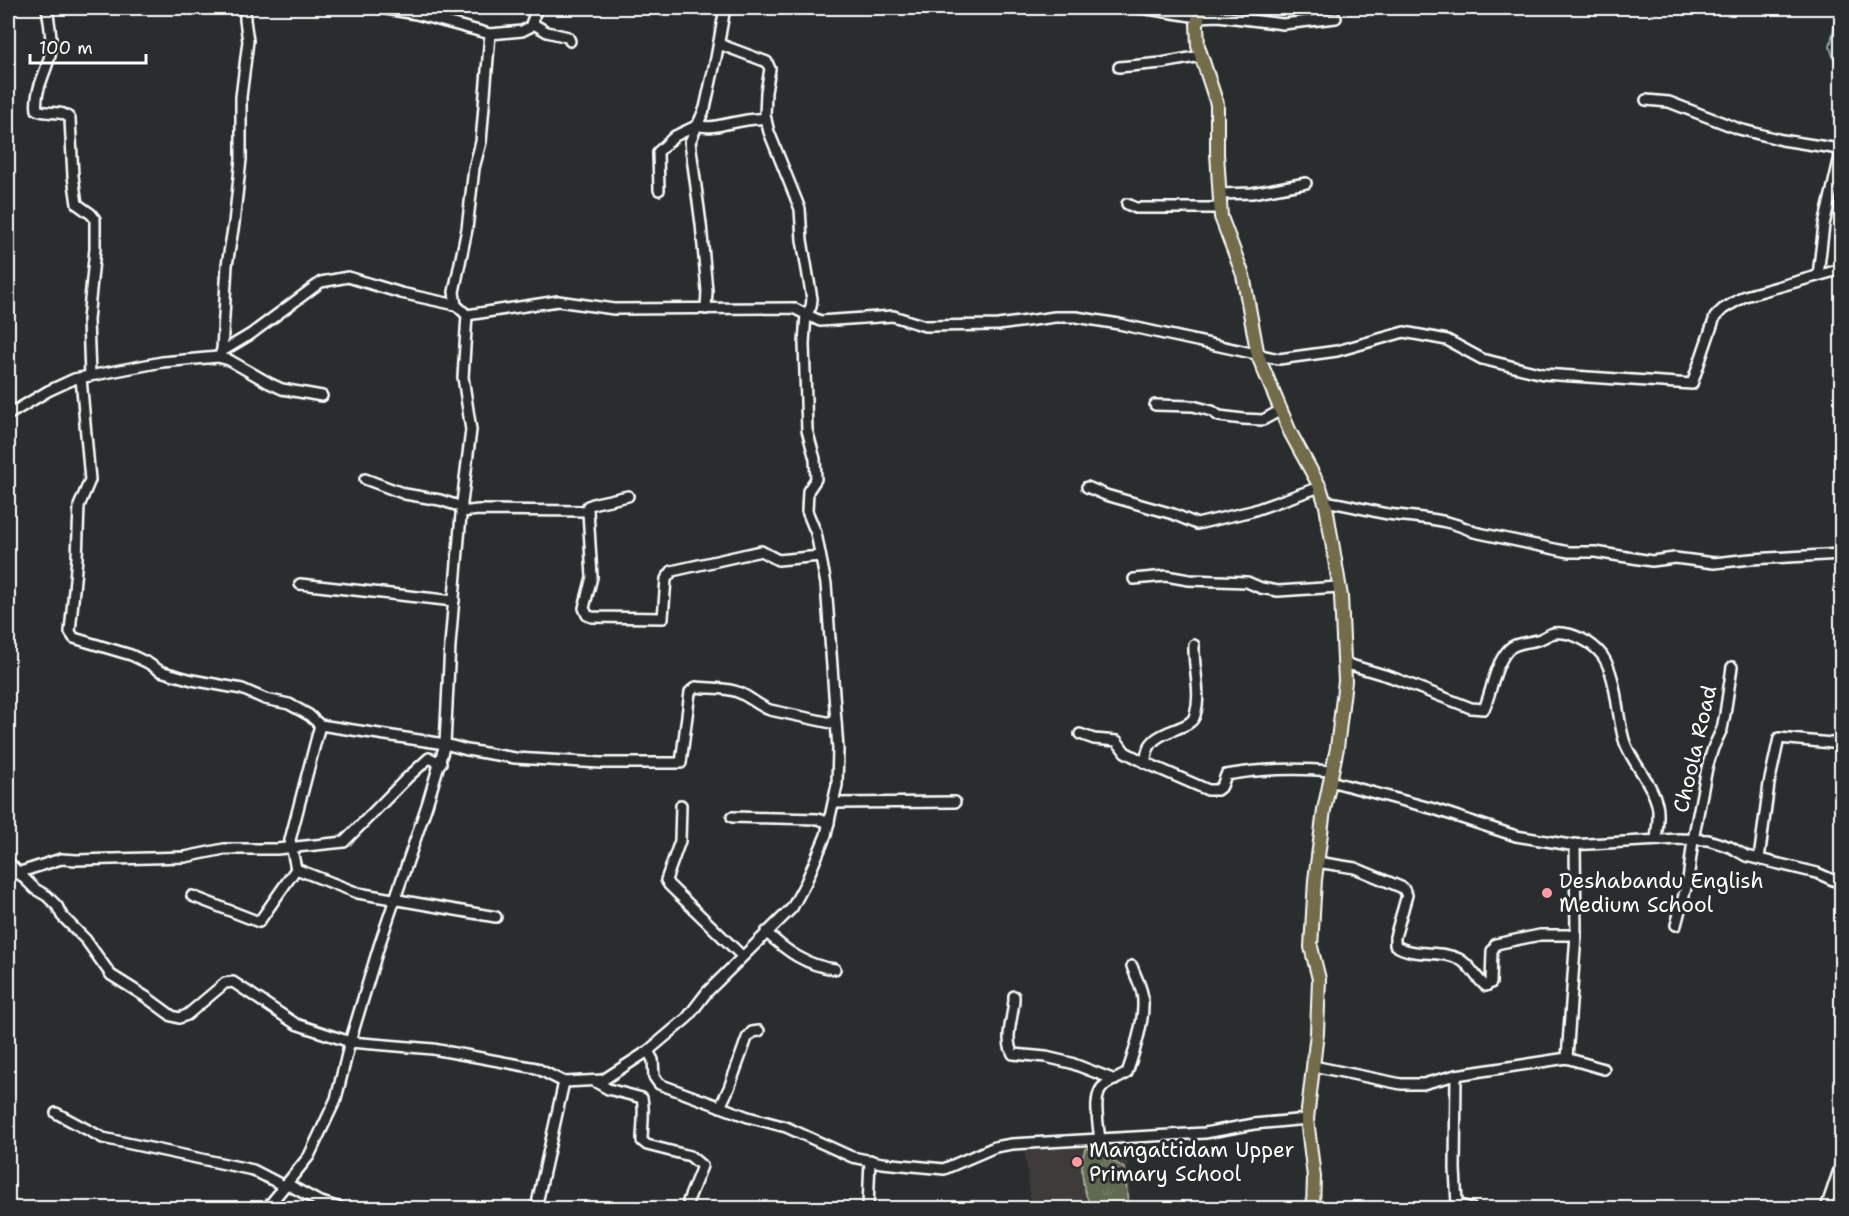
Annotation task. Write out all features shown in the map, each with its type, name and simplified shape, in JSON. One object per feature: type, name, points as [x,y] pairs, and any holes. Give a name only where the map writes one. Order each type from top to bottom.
[{"type":"main road","points":[[1199,12],[1198,46],[1217,104],[1217,153],[1224,225],[1244,275],[1258,356],[1281,410],[1320,487],[1340,587],[1346,681],[1317,862],[1311,947],[1319,979],[1317,1033],[1307,1119],[1314,1177],[1313,1209]]},
{"type":"street","points":[[47,8],[51,37],[50,54],[36,102],[37,110],[45,114],[61,112],[70,118],[77,204],[91,213],[95,219],[86,377],[90,480],[79,506],[70,632],[74,638],[131,655],[160,670],[192,681],[242,688],[265,699],[289,704],[309,715],[320,725],[445,744],[515,758],[601,763],[681,763],[690,692],[696,687],[726,689],[741,694],[760,707],[836,724]]},
{"type":"street","points":[[220,353],[227,265],[241,159],[241,98],[248,41],[246,8]]},
{"type":"street","points":[[380,8],[441,20],[490,34],[522,31],[530,27],[537,8]]},
{"type":"street","points":[[441,20],[444,8]]},
{"type":"street","points":[[706,309],[707,291],[701,224],[690,142],[705,108],[725,8]]},
{"type":"street","points":[[1141,8],[1199,12],[1283,24],[1336,18]]},
{"type":"street","points":[[532,23],[548,32],[568,37],[570,41]]},
{"type":"street","points":[[456,305],[454,292],[467,229],[474,168],[481,142],[490,34]]},
{"type":"street","points":[[8,862],[12,874],[47,896],[57,906],[62,916],[86,940],[111,975],[172,1016],[179,1018],[187,1015],[225,983],[233,982],[297,1024],[350,1042],[433,1049],[536,1068],[564,1082],[603,1080],[648,1050],[687,1018],[707,992],[792,908],[806,882],[829,823],[837,785],[838,767],[826,584],[816,533],[807,511],[808,491],[816,479],[815,459],[807,430],[804,344],[806,314],[811,307],[812,299],[802,240],[800,209],[768,132],[765,92],[770,69],[767,62],[719,45]]},
{"type":"street","points":[[1119,67],[1201,56]]},
{"type":"street","points":[[1646,100],[1669,102],[1738,129],[1782,140],[1833,148],[1841,152],[1824,225],[1818,275]]},
{"type":"street","points":[[659,190],[658,152],[675,136],[698,125],[710,128],[744,119],[766,119]]},
{"type":"street","points":[[1220,194],[1252,193],[1306,183]]},
{"type":"street","points":[[1127,204],[1137,208],[1221,208]]},
{"type":"street","points":[[467,315],[523,304],[558,301],[614,309],[793,308],[820,321],[893,316],[925,326],[998,325],[1055,317],[1076,317],[1119,324],[1279,360],[1337,351],[1404,332],[1447,340],[1482,359],[1543,374],[1692,384],[1715,318],[1723,309],[1745,297],[1842,269]]},
{"type":"street","points":[[8,415],[48,391],[86,377],[220,353],[252,334],[321,282],[348,277],[401,293],[456,305],[467,315]]},
{"type":"street","points":[[267,1209],[309,1156],[336,1099],[350,1042],[395,898],[441,763],[445,744],[454,601],[471,430],[463,376],[467,315]]},
{"type":"street","points":[[220,353],[282,389],[322,396]]},
{"type":"street","points":[[1155,405],[1193,406],[1212,411],[1219,416],[1263,420],[1281,410]]},
{"type":"street","points":[[365,479],[405,494],[440,500],[462,509],[588,511]]},
{"type":"street","points":[[1087,487],[1115,498],[1173,514],[1197,524],[1252,511],[1320,487]]},
{"type":"street","points":[[628,496],[596,502],[588,506],[592,577],[584,608],[587,615],[592,617],[663,618],[666,579],[672,571],[761,550],[778,560],[820,556]]},
{"type":"street","points":[[1324,501],[1388,514],[1435,520],[1462,526],[1474,532],[1569,552],[1595,552],[1625,559],[1652,561],[1676,558],[1714,563],[1842,554]]},
{"type":"street","points":[[1134,579],[1166,576],[1189,580],[1247,582],[1261,588],[1278,591],[1340,587]]},
{"type":"street","points":[[300,584],[454,601]]},
{"type":"street","points":[[1344,663],[1391,677],[1471,708],[1484,709],[1500,663],[1508,649],[1519,643],[1540,640],[1554,633],[1576,635],[1602,656],[1611,677],[1624,740],[1631,758],[1657,802],[1659,818],[1656,840]]},
{"type":"street","points":[[1146,763],[1145,755],[1152,742],[1169,731],[1191,722],[1195,717],[1197,678],[1193,658],[1194,645]]},
{"type":"street","name":"Choola Road","points":[[1676,925],[1688,880],[1707,768],[1723,722],[1732,667]]},
{"type":"street","points":[[192,896],[259,922],[296,869],[290,840],[320,725]]},
{"type":"street","points":[[1080,734],[1094,739],[1117,741],[1125,752],[1208,790],[1217,790],[1222,786],[1226,776],[1242,772],[1308,769],[1516,836],[1575,844],[1708,840],[1730,847],[1746,856],[1817,873],[1842,884]]},
{"type":"street","points":[[1760,859],[1769,784],[1779,738],[1842,744]]},
{"type":"street","points":[[12,874],[61,859],[184,857],[224,849],[291,847],[344,842],[429,758],[441,763]]},
{"type":"street","points":[[834,802],[956,802]]},
{"type":"street","points":[[681,805],[680,841],[666,880],[742,956]]},
{"type":"street","points":[[732,817],[818,819],[829,823]]},
{"type":"street","points":[[1566,1058],[1576,935],[1575,844]]},
{"type":"street","points":[[1317,862],[1355,868],[1403,888],[1407,895],[1395,937],[1395,945],[1400,949],[1419,954],[1459,959],[1469,967],[1477,980],[1486,986],[1491,983],[1492,951],[1496,944],[1540,935],[1576,935]]},
{"type":"street","points":[[296,869],[358,893],[496,917]]},
{"type":"street","points":[[766,932],[786,951],[823,968],[835,969]]},
{"type":"street","points":[[1100,1141],[1096,1114],[1100,1090],[1127,1073],[1139,1029],[1143,994],[1132,966]]},
{"type":"street","points":[[1014,996],[1010,1040],[1010,1050],[1013,1054],[1046,1057],[1071,1063],[1115,1080]]},
{"type":"street","points":[[720,1107],[747,1038],[752,1032],[759,1031]]},
{"type":"street","points":[[648,1050],[655,1081],[720,1107],[786,1127],[852,1157],[944,1169],[995,1147],[1042,1142],[1100,1141],[1205,1134],[1254,1124],[1307,1119]]},
{"type":"street","points":[[1313,1066],[1401,1084],[1424,1084],[1456,1076],[1566,1058],[1604,1069]]},
{"type":"street","points":[[1456,1076],[1457,1204],[1471,1209]]},
{"type":"street","points":[[594,1081],[608,1089],[642,1098],[644,1105],[641,1121],[642,1141],[647,1145],[690,1156],[702,1166],[688,1201]]},
{"type":"street","points":[[536,1209],[564,1082]]},
{"type":"street","points":[[56,1113],[103,1138],[254,1170],[318,1201],[340,1209]]},
{"type":"street","points":[[868,1209],[870,1160]]},
{"type":"street","points":[[1826,1209],[1842,1161]]},
{"type":"shaded area","name":"Mangattidam Upper Primary School","points":[[1066,1144],[1126,1146],[1131,1208],[1035,1208],[1031,1202],[1024,1148]]},
{"type":"green space","points":[[1093,1147],[1125,1169],[1128,1205],[1121,1208],[1094,1208],[1090,1203],[1084,1188],[1082,1163],[1085,1149]]},
{"type":"waterway","points":[[1838,8],[1830,47],[1836,65],[1842,66]]},
{"type":"place","name":"Deshabandu English Medium School","points":[[1547,893]]},
{"type":"place","name":"Mangattidam Upper Primary School","points":[[1077,1162]]}]
